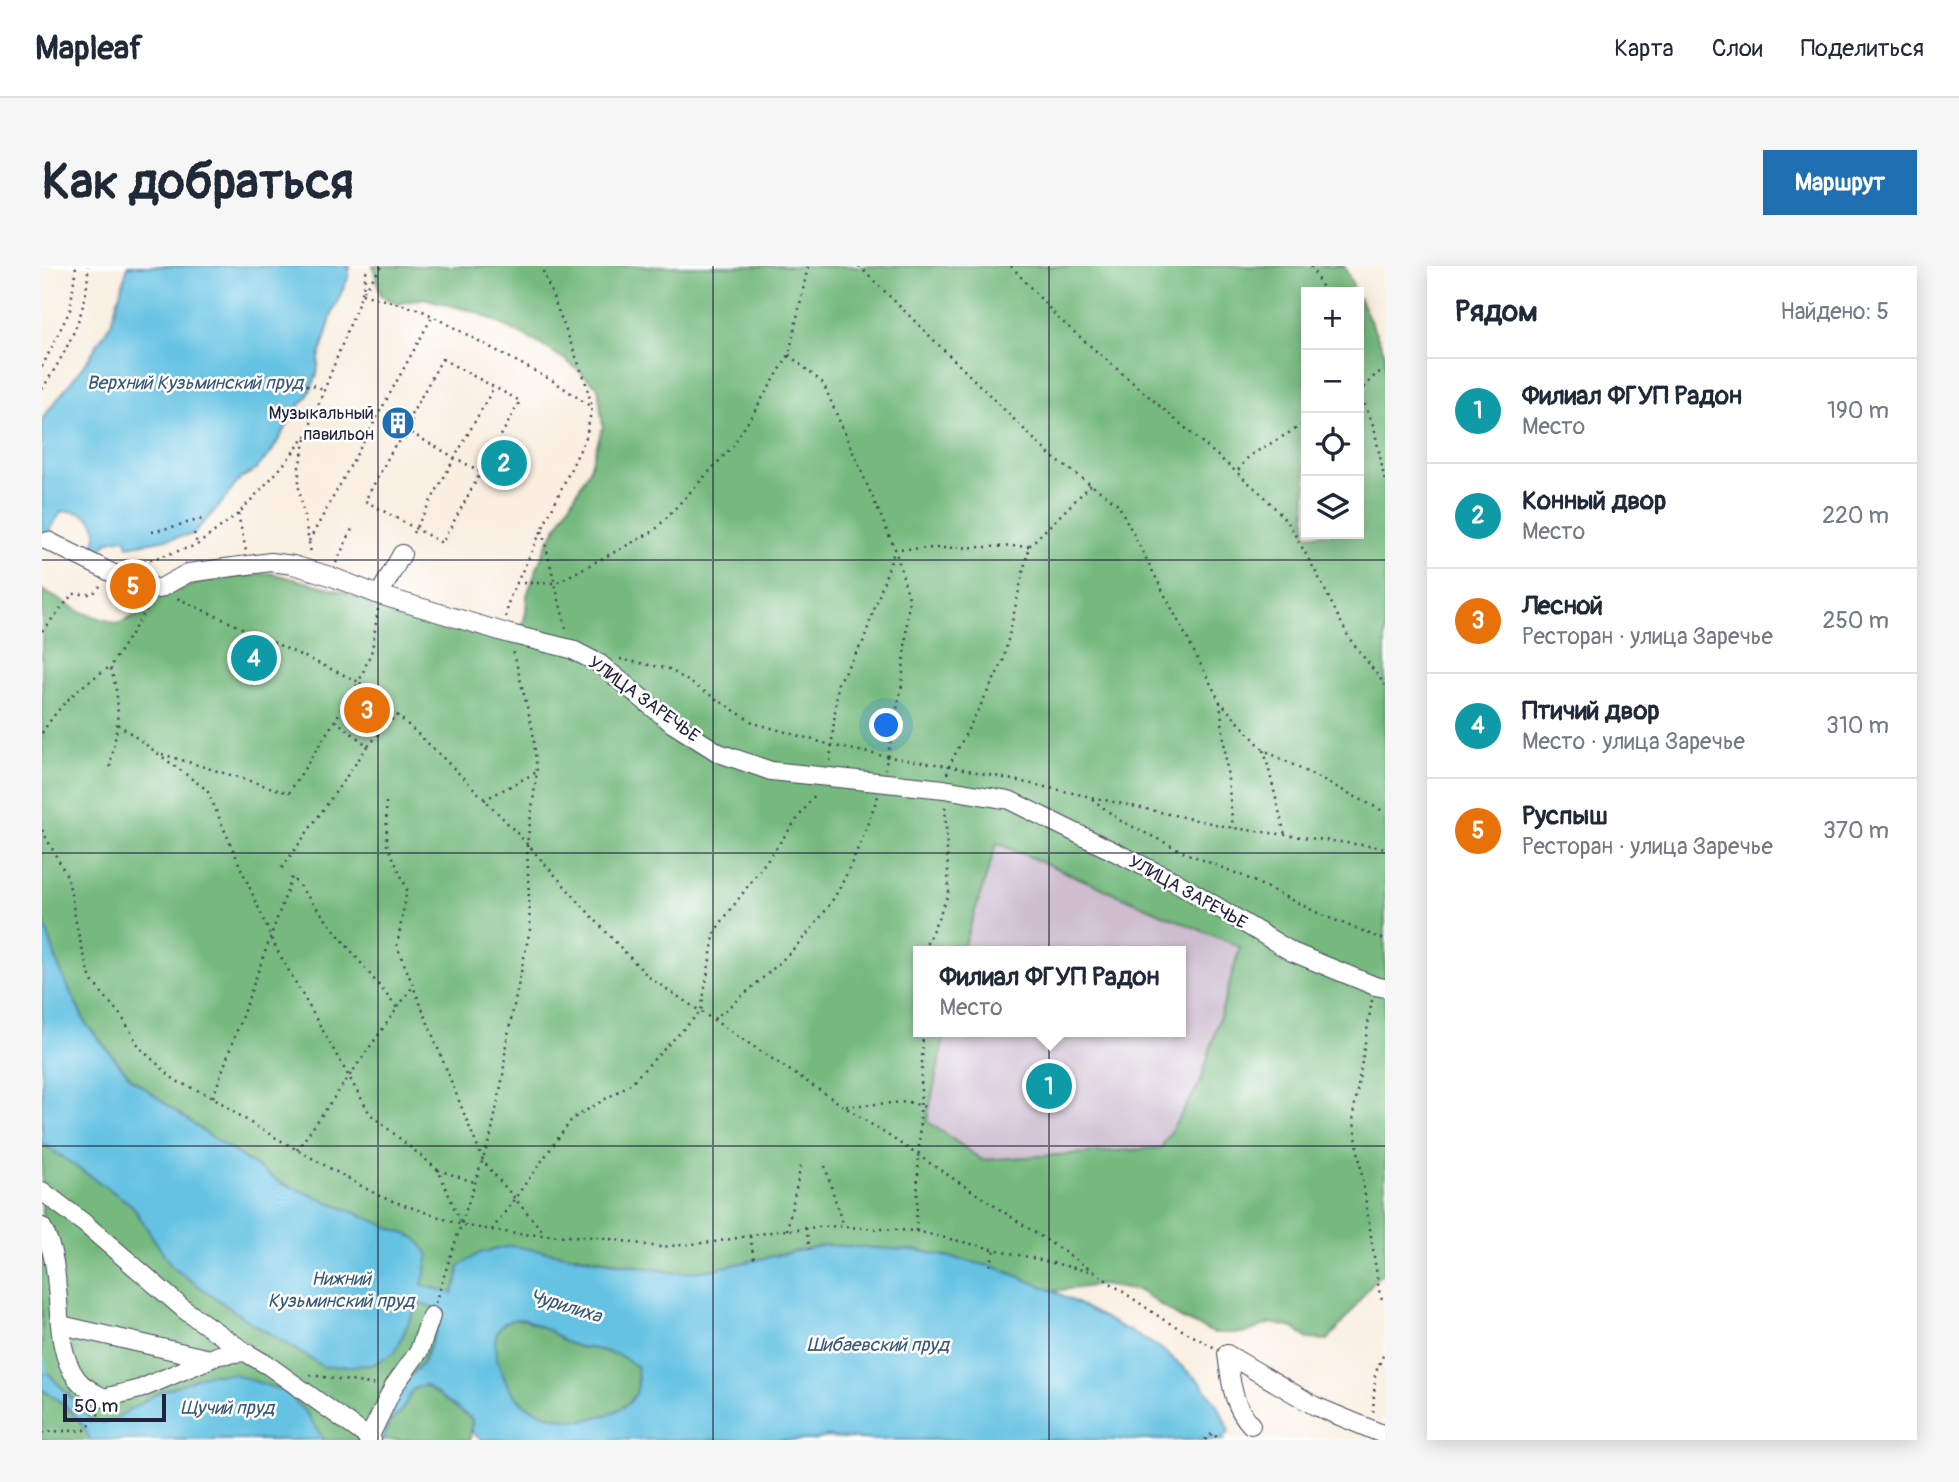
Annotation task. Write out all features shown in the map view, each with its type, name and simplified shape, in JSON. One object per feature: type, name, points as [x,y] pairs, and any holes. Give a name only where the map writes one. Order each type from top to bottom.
[{"type":"street","points":[[48,541],[111,573],[159,589]]},
{"type":"street","points":[[379,595],[402,554]]},
{"type":"street","name":"УЛИЦА ЗАРЕЧЬЕ","points":[[159,589],[188,573],[271,562],[322,573],[379,595],[571,649],[600,664],[673,724],[719,753],[771,771],[944,789],[1009,800],[1176,882],[1292,952],[1380,987]]},
{"type":"street","points":[[42,1191],[84,1223],[186,1311],[269,1366],[370,1439],[394,1386],[419,1350],[432,1312]]},
{"type":"street","points":[[42,1227],[48,1237],[56,1266],[64,1351],[76,1379],[89,1390],[104,1398],[140,1389],[219,1355],[245,1352]]},
{"type":"street","points":[[61,1325],[210,1359]]},
{"type":"street","points":[[1227,1354],[1232,1393],[1241,1415],[1251,1425]]},
{"type":"street","points":[[1227,1354],[1315,1406],[1379,1433]]},
{"type":"path","points":[[42,367],[69,310],[76,266]]},
{"type":"path","points":[[42,389],[68,344],[80,315],[89,278],[88,266]]},
{"type":"path","points":[[322,573],[309,541],[299,467],[306,436],[362,294],[367,266]]},
{"type":"path","points":[[362,294],[382,266]]},
{"type":"path","points":[[432,1312],[491,1135],[503,1076],[506,1044],[530,929],[527,844],[537,772],[533,731],[505,620],[509,599],[516,583],[586,437],[592,407],[585,380],[541,266]]},
{"type":"path","points":[[516,583],[556,583],[654,531],[733,446],[789,355],[808,266]]},
{"type":"path","points":[[859,266],[1052,457],[1118,504],[1220,702],[1264,750],[1385,812]]},
{"type":"path","points":[[1011,266],[1058,318],[1237,471],[1289,524],[1349,638],[1385,685]]},
{"type":"path","points":[[1311,266],[1322,287]]},
{"type":"path","points":[[362,294],[421,310],[555,382],[592,407]]},
{"type":"path","points":[[309,541],[432,316]]},
{"type":"path","points":[[714,1019],[764,978],[808,933],[838,891],[866,830],[883,782],[902,685],[909,598],[895,549],[823,383],[789,355]]},
{"type":"path","points":[[442,359],[494,387],[520,401],[442,543],[365,504],[396,443],[403,441],[410,433],[413,422],[410,417],[442,359]]},
{"type":"path","points":[[1364,387],[1377,373],[1385,371]]},
{"type":"path","points":[[313,385],[324,389]]},
{"type":"path","points":[[413,533],[494,387]]},
{"type":"path","points":[[1364,404],[1374,427],[1385,482]]},
{"type":"path","points":[[1237,471],[1249,456],[1301,426]]},
{"type":"path","points":[[410,433],[482,473]]},
{"type":"path","points":[[42,631],[73,594],[93,594],[111,573],[197,545],[238,514],[306,436]]},
{"type":"path","points":[[927,946],[948,893],[944,789],[949,766],[1003,662],[1029,546],[1093,484]]},
{"type":"path","points":[[238,514],[249,564]]},
{"type":"path","points":[[152,532],[202,519]]},
{"type":"path","points":[[322,573],[353,527]]},
{"type":"path","points":[[542,530],[571,649]]},
{"type":"path","points":[[194,533],[197,545]]},
{"type":"path","points":[[895,549],[1029,546]]},
{"type":"path","points":[[492,1230],[572,1119],[629,1085],[701,1011],[715,931],[828,777],[838,682],[863,642],[895,549]]},
{"type":"path","points":[[42,733],[68,699],[88,680],[110,667],[159,589],[359,682],[415,729],[527,844],[606,934],[650,978],[1164,1320],[1227,1354]]},
{"type":"path","points":[[158,753],[289,793],[359,682],[372,650],[379,595]]},
{"type":"path","points":[[620,659],[669,669],[754,723],[831,745],[949,766],[1233,828],[1385,848]]},
{"type":"path","points":[[110,667],[116,685],[118,724],[110,767]]},
{"type":"path","points":[[1220,702],[1233,828]]},
{"type":"path","points":[[282,868],[368,746],[397,714]]},
{"type":"path","points":[[336,720],[368,746]]},
{"type":"path","points":[[118,724],[207,790],[271,936],[370,1114],[438,1170],[476,1183]]},
{"type":"path","points":[[1264,750],[1285,835]]},
{"type":"path","points":[[484,800],[537,772]]},
{"type":"path","points":[[1090,797],[1121,821],[1188,854],[1243,876],[1322,915],[1385,940]]},
{"type":"path","points":[[386,802],[387,844],[407,889],[397,946],[483,1161],[545,1234]]},
{"type":"path","points":[[42,830],[68,878],[90,980],[121,1017],[139,1048],[176,1080],[213,1097],[296,1150],[381,1197],[462,1225],[492,1230],[598,1237],[659,1247],[806,1228],[843,1226],[916,1231],[1096,1273]]},
{"type":"path","points":[[213,1097],[292,877],[397,1008]]},
{"type":"path","points":[[296,1150],[413,986]]},
{"type":"path","points":[[1380,987],[1353,1116],[1380,1296],[1385,1302]]},
{"type":"path","points":[[916,1231],[923,1037]]},
{"type":"path","points":[[846,1106],[908,1102],[929,1108]]},
{"type":"path","points":[[788,1230],[801,1165]]},
{"type":"path","points":[[825,1166],[843,1226]]},
{"type":"path","points":[[438,1170],[462,1225]]},
{"type":"path","points":[[806,1228],[810,1249]]},
{"type":"path","points":[[750,1236],[754,1259]]},
{"type":"path","points":[[990,1266],[995,1249]]},
{"type":"path","points":[[1379,1433],[1375,1374],[1385,1351]]},
{"type":"path","points":[[301,1373],[394,1386]]},
{"type":"path","points":[[42,1432],[86,1430],[93,1421]]},
{"type":"path","points":[[1205,1440],[1213,1433],[1219,1440]]},
{"type":"shaded area","points":[[997,843],[1240,946],[1201,1081],[1161,1148],[982,1160],[927,1121],[944,1037],[1186,1037],[1186,946],[964,946]]},
{"type":"green space","points":[[373,266],[1344,266],[1354,287],[1301,287],[1301,539],[1364,539],[1364,308],[1385,353],[1385,1272],[1374,1280],[1328,1340],[1308,1339],[1294,1328],[1271,1323],[1245,1333],[1214,1333],[1182,1319],[1139,1291],[1100,1285],[1054,1291],[995,1267],[921,1251],[825,1245],[710,1270],[676,1273],[576,1255],[458,1279],[452,1293],[422,1285],[363,1216],[279,1182],[204,1132],[131,1078],[86,1024],[61,973],[42,917],[42,590],[81,612],[118,624],[143,612],[154,594],[209,580],[270,573],[342,591],[403,614],[499,640],[522,626],[527,595],[545,548],[589,471],[603,426],[598,387],[567,361],[533,340],[479,313],[424,298],[398,304],[381,296]]},
{"type":"green space","points":[[42,1143],[132,1205],[172,1267],[244,1318],[324,1367],[395,1352],[418,1302],[444,1311],[423,1362],[397,1391],[376,1440],[323,1440],[307,1414],[133,1410],[108,1423],[93,1421],[46,1372],[42,1377]]},
{"type":"green space","points":[[525,1319],[552,1332],[563,1341],[619,1355],[637,1367],[636,1394],[615,1412],[582,1420],[553,1416],[525,1405],[513,1393],[501,1372],[495,1347],[500,1327],[511,1320]]},
{"type":"green space","points":[[425,1385],[472,1419],[470,1440],[383,1440],[389,1422],[401,1412],[413,1389]]},
{"type":"green space","points":[[42,1390],[70,1411],[90,1440],[42,1440]]},
{"type":"water","name":"Верхний Кузьминский пруд","points":[[128,266],[350,266],[348,278],[333,311],[319,358],[317,375],[307,398],[298,407],[271,453],[254,471],[241,478],[193,534],[128,546],[126,538],[109,541],[96,553],[91,551],[96,538],[95,527],[84,515],[61,512],[47,534],[42,532],[42,419],[87,361],[111,323]]},
{"type":"water","name":"Шибаевский пруд","points":[[42,917],[61,973],[86,1024],[131,1078],[204,1132],[279,1182],[416,1238],[429,1255],[422,1285],[452,1293],[458,1279],[459,1266],[480,1253],[511,1246],[676,1273],[710,1270],[825,1245],[921,1251],[995,1267],[1054,1291],[1159,1347],[1200,1382],[1220,1409],[1229,1432],[1224,1440],[878,1440],[827,1437],[814,1440],[482,1440],[472,1432],[472,1419],[425,1385],[413,1389],[401,1412],[389,1422],[383,1440],[376,1440],[397,1391],[423,1362],[444,1311],[418,1302],[395,1352],[372,1365],[324,1367],[244,1318],[172,1267],[132,1205],[42,1143]],"holes":[[[517,1319],[525,1319],[552,1332],[563,1341],[579,1347],[619,1355],[637,1367],[638,1386],[633,1398],[615,1412],[582,1420],[543,1413],[525,1405],[513,1393],[501,1372],[495,1347],[496,1336],[500,1327]]]},
{"type":"water","name":"Щучий пруд","points":[[46,1371],[93,1421],[108,1423],[156,1394],[207,1374],[234,1374],[286,1392],[307,1414],[323,1440],[90,1440],[70,1411],[42,1390],[42,1377]]},
{"type":"waterway","points":[[42,1359],[46,1371]]},
{"type":"place","name":"Музыкальный павильон","points":[[398,423]]},
{"type":"place","name":"Конный двор","points":[[504,463]]},
{"type":"place","name":"Руспыш","points":[[133,586]]},
{"type":"place","name":"Птичий двор","points":[[254,658]]},
{"type":"place","name":"Лесной","points":[[367,710]]},
{"type":"place","name":"Филиал ФГУП Радон","points":[[1049,1086]]},
{"type":"water label","name":"Нижний Кузьминский пруд","points":[[341,1289]]},
{"type":"water label","name":"Чурилиха","points":[[566,1305]]}]
